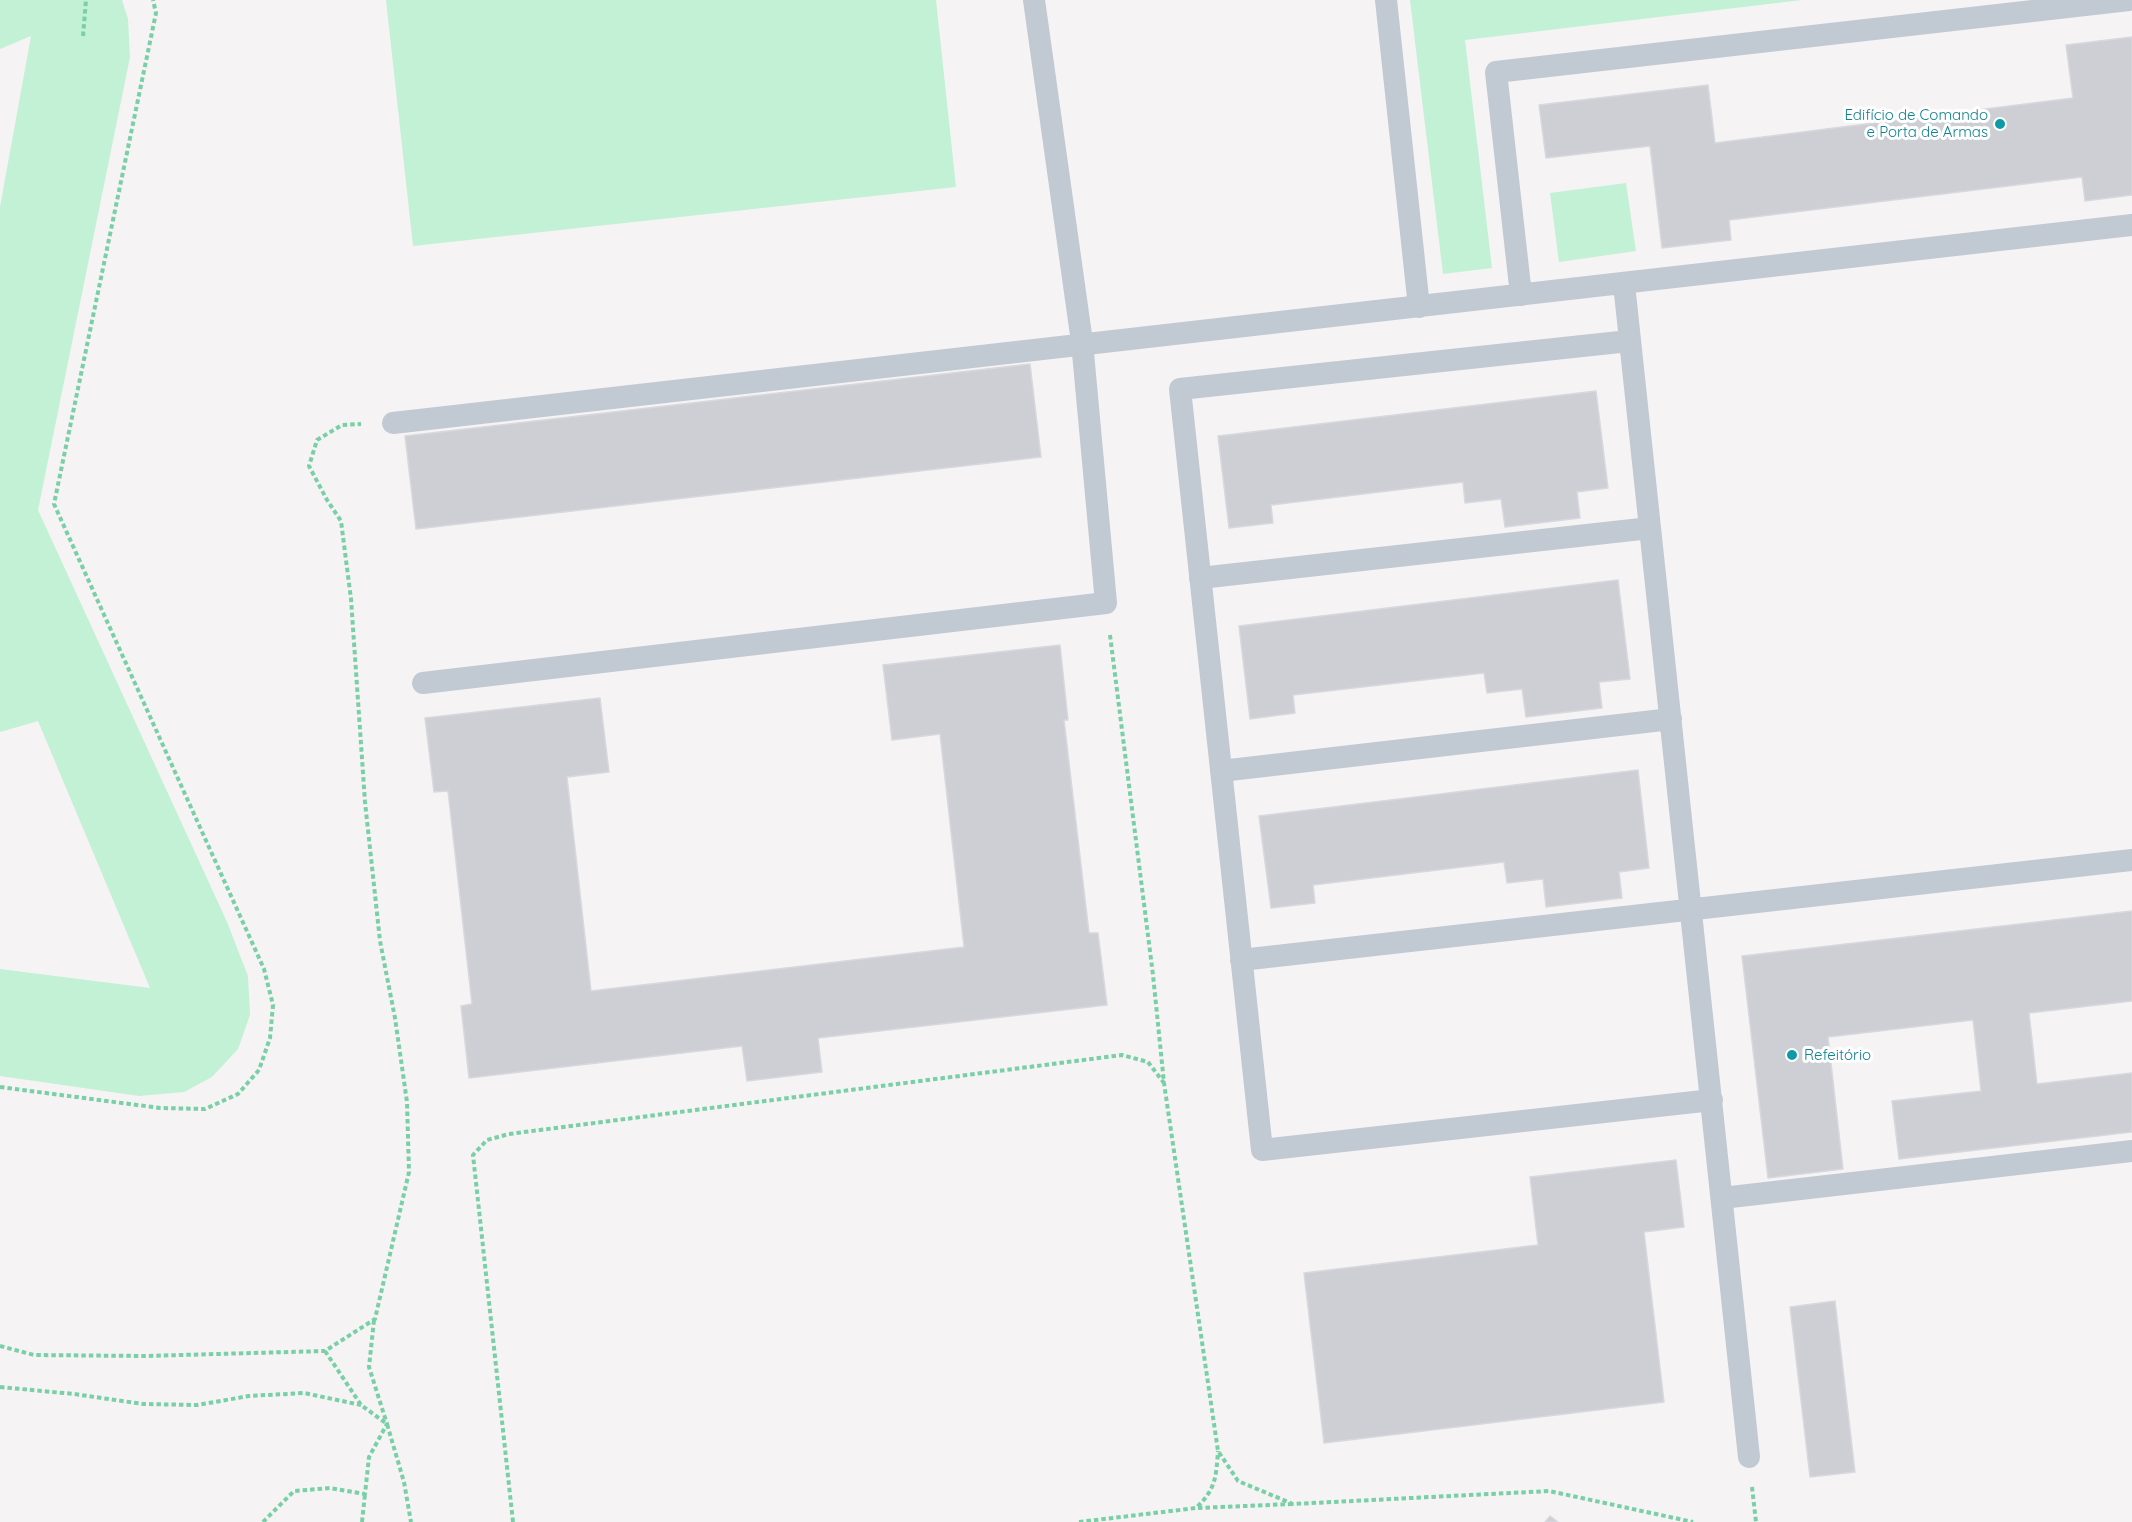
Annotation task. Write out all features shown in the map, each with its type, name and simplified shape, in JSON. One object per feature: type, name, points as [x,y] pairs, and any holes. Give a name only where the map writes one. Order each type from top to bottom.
[{"type":"lane","points":[[423,684],[1106,603],[1082,342],[1034,0]]},
{"type":"lane","points":[[1386,0],[1419,307]]},
{"type":"lane","points":[[1521,295],[1496,72],[2129,0]]},
{"type":"lane","points":[[393,423],[1082,342],[1419,307],[2132,225]]},
{"type":"lane","points":[[1624,284],[1749,1457]]},
{"type":"lane","points":[[1629,341],[1180,389],[1241,960],[1262,1150],[1712,1100]]},
{"type":"lane","points":[[1200,578],[1650,528]]},
{"type":"lane","points":[[1221,771],[1671,719]]},
{"type":"lane","points":[[1241,960],[2132,860]]},
{"type":"lane","points":[[1722,1198],[2132,1151]]},
{"type":"path","points":[[83,36],[86,0]]},
{"type":"path","points":[[0,1087],[160,1108],[205,1108],[238,1094],[259,1070],[270,1038],[273,1005],[264,969],[54,504],[156,13],[153,0]]},
{"type":"path","points":[[393,423],[342,425],[317,440],[309,466],[341,521],[351,599],[365,802],[380,941],[395,1018],[407,1102],[409,1172],[375,1319],[369,1367],[404,1482],[411,1522]]},
{"type":"path","points":[[1106,603],[1152,963],[1164,1083],[1218,1451],[1216,1480],[1207,1498],[1196,1508]]},
{"type":"path","points":[[513,1522],[473,1155],[487,1140],[509,1134],[1122,1055],[1148,1062],[1164,1083]]},
{"type":"path","points":[[0,1346],[34,1355],[145,1356],[325,1351],[375,1319]]},
{"type":"path","points":[[325,1351],[361,1405],[387,1424]]},
{"type":"path","points":[[0,1387],[143,1404],[197,1405],[249,1396],[304,1394],[361,1405]]},
{"type":"path","points":[[362,1522],[369,1457],[387,1424]]},
{"type":"path","points":[[1218,1451],[1238,1481],[1293,1503]]},
{"type":"path","points":[[263,1522],[294,1491],[330,1488],[365,1494]]},
{"type":"path","points":[[1079,1522],[1196,1508],[1549,1491],[1693,1522]]},
{"type":"green space","points":[[0,0],[122,0],[128,19],[130,57],[38,510],[227,922],[248,976],[250,1015],[238,1049],[212,1077],[184,1092],[139,1096],[0,1076],[0,969],[150,988],[38,721],[0,732],[0,207],[31,36],[0,49]]},
{"type":"green space","points":[[386,0],[936,0],[956,187],[413,246]]},
{"type":"green space","points":[[1410,0],[1802,0],[1465,40],[1492,268],[1443,274]]},
{"type":"green space","points":[[1626,183],[1636,251],[1559,262],[1550,193]]},
{"type":"building","name":"Edifício de Comando e Porta de Armas","points":[[2132,37],[2132,195],[2085,201],[2082,177],[1729,220],[1731,240],[1662,248],[1650,146],[1546,158],[1539,105],[1708,85],[1715,143],[2073,98],[2066,45]]},
{"type":"building","points":[[1030,364],[1041,457],[416,529],[405,436]]},
{"type":"building","points":[[1596,391],[1608,488],[1577,492],[1580,518],[1505,527],[1501,499],[1465,503],[1463,482],[1271,505],[1273,523],[1229,528],[1218,436]]},
{"type":"building","points":[[1618,580],[1630,679],[1599,682],[1602,708],[1526,717],[1522,689],[1487,693],[1484,673],[1293,695],[1295,713],[1250,719],[1239,626]]},
{"type":"building","points":[[1060,645],[1068,720],[1064,720],[1089,933],[1098,933],[1107,1005],[818,1038],[822,1072],[747,1081],[742,1046],[469,1078],[461,1006],[472,1004],[448,791],[434,792],[425,718],[600,698],[609,772],[567,777],[591,991],[964,947],[940,734],[892,740],[883,665]]},
{"type":"building","points":[[1638,770],[1649,868],[1619,872],[1622,898],[1546,907],[1543,879],[1507,883],[1504,862],[1313,885],[1315,903],[1271,908],[1259,816]]},
{"type":"building","name":"Refeitório","points":[[2132,911],[2132,1001],[2029,1013],[2037,1084],[2132,1073],[2132,1132],[1899,1159],[1892,1101],[1981,1091],[1973,1020],[1828,1037],[1843,1169],[1768,1178],[1742,956]]},
{"type":"building","points":[[1676,1160],[1684,1227],[1644,1232],[1664,1402],[1324,1443],[1304,1273],[1538,1245],[1530,1177]]},
{"type":"building","points":[[1835,1301],[1855,1472],[1810,1477],[1790,1307]]},
{"type":"building","points":[[1550,1516],[1558,1522],[1545,1522]]},
{"type":"place","name":"Edifício de Comando e Porta de Armas","points":[[2000,124]]},
{"type":"place","name":"Refeitório","points":[[1792,1055]]}]
